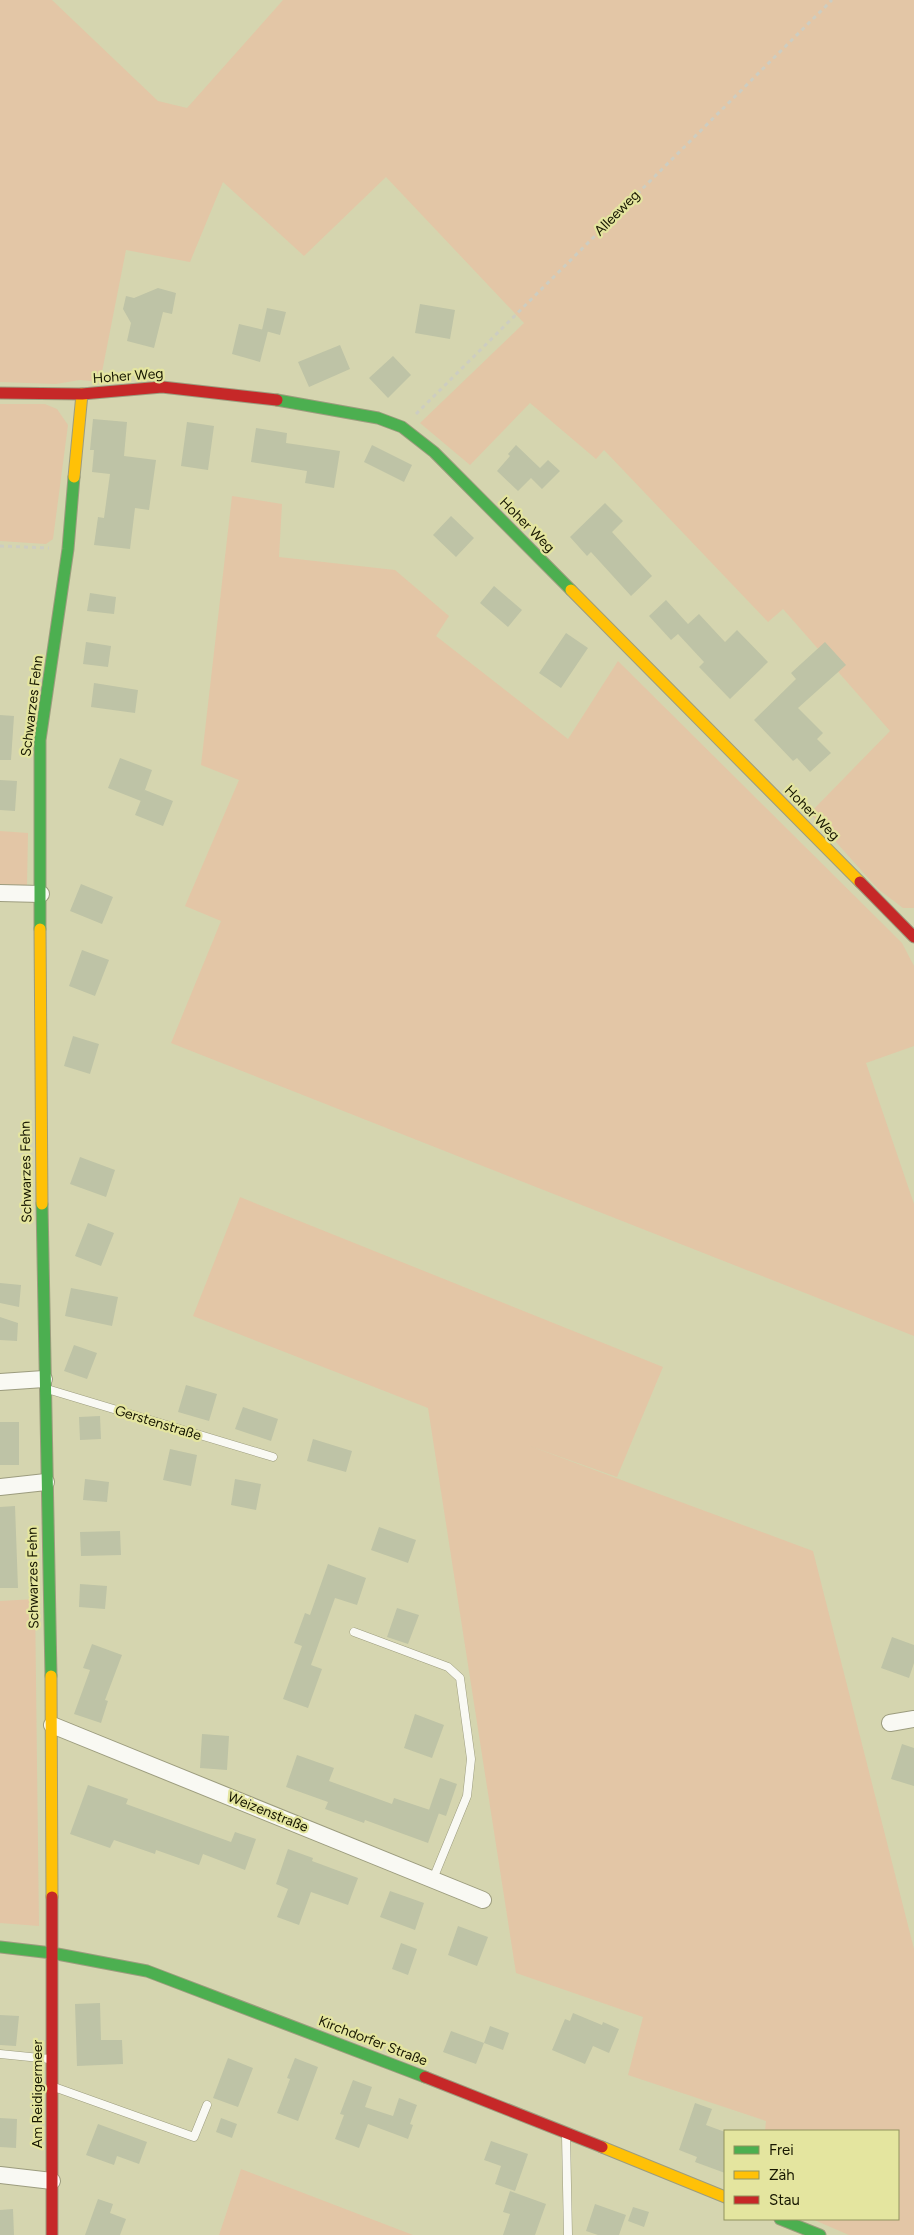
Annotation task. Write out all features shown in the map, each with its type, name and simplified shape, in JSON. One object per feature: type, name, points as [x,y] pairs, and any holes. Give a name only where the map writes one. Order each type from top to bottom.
[{"type":"street","name":"Hoher Weg","points":[[0,393],[82,394],[162,387],[255,396],[378,418],[402,427],[434,452],[914,937]]},
{"type":"street","name":"Schwarzes Fehn","points":[[52,1953],[52,1724],[44,1384],[40,1095],[40,740],[68,549],[82,394]]},
{"type":"street","points":[[0,893],[41,894]]},
{"type":"street","points":[[0,1382],[44,1384]]},
{"type":"street","points":[[0,1488],[46,1482]]},
{"type":"street","points":[[890,1723],[914,1719]]},
{"type":"street","name":"Weizenstraße","points":[[52,1724],[483,1900]]},
{"type":"street","name":"Kirchdorfer Straße","points":[[0,1947],[52,1953],[147,1971],[460,2090],[724,2197]]},
{"type":"street","name":"Am Reidigermeer","points":[[52,1953],[52,2235]]},
{"type":"street","points":[[0,2175],[52,2181]]},
{"type":"street","points":[[782,2220],[820,2235]]},
{"type":"lane","name":"Gerstenstraße","points":[[44,1384],[272,1457]]},
{"type":"lane","points":[[354,1632],[448,1667],[460,1678],[471,1759],[467,1796],[433,1879]]},
{"type":"lane","points":[[0,2054],[52,2059]]},
{"type":"lane","points":[[52,2086],[194,2137],[207,2105]]},
{"type":"lane","points":[[566,2133],[568,2235]]},
{"type":"path","name":"Alleeweg","points":[[402,427],[832,0]]},
{"type":"path","points":[[0,546],[68,549]]},
{"type":"shaded area","points":[[0,0],[52,0],[158,101],[187,108],[283,0],[914,0],[914,908],[903,908],[878,889],[810,813],[890,731],[783,609],[768,622],[604,450],[596,459],[530,403],[470,465],[420,423],[524,323],[386,177],[304,256],[223,182],[190,262],[126,250],[100,382],[80,380],[56,384],[0,382]]},
{"type":"shaded area","points":[[0,404],[45,404],[57,409],[68,425],[53,539],[46,544],[0,541]]},
{"type":"shaded area","points":[[232,496],[282,504],[279,557],[395,570],[449,616],[436,636],[568,739],[618,661],[902,943],[914,966],[914,1046],[866,1063],[914,1204],[914,1336],[171,1043],[221,921],[185,906],[239,780],[201,765]]},
{"type":"shaded area","points":[[0,831],[28,833],[27,886],[0,885]]},
{"type":"shaded area","points":[[240,1197],[663,1367],[617,1477],[527,1445],[813,1551],[914,1949],[914,2235],[849,2235],[814,2220],[899,2220],[899,2130],[765,2130],[766,2121],[628,2075],[643,2017],[516,1973],[428,1408],[193,1316]]},
{"type":"shaded area","points":[[35,1599],[39,1926],[0,1923],[0,1601]]},
{"type":"shaded area","points":[[241,2169],[413,2235],[219,2235]]},
{"type":"building","points":[[158,288],[176,293],[172,314],[163,312],[154,348],[127,341],[131,323],[123,309],[126,296],[134,298]]},
{"type":"building","points":[[420,304],[455,310],[450,339],[415,333]]},
{"type":"building","points":[[267,308],[286,312],[280,335],[262,330]]},
{"type":"building","points":[[239,324],[268,331],[260,362],[232,354]]},
{"type":"building","points":[[340,345],[350,369],[309,387],[298,362]]},
{"type":"building","points":[[393,356],[411,375],[388,398],[369,378]]},
{"type":"building","points":[[93,419],[127,422],[124,456],[156,460],[149,510],[135,508],[130,549],[94,545],[98,517],[104,518],[110,474],[92,472],[94,450],[90,450]]},
{"type":"building","points":[[187,422],[214,426],[208,470],[181,466]]},
{"type":"building","points":[[256,428],[287,433],[286,443],[340,451],[334,488],[305,483],[307,471],[251,462]]},
{"type":"building","points":[[372,445],[412,465],[404,482],[364,462]]},
{"type":"building","points":[[516,445],[540,468],[548,460],[560,471],[542,489],[531,478],[518,491],[497,471],[510,456],[508,454]]},
{"type":"building","points":[[605,503],[623,521],[612,532],[652,576],[631,596],[591,552],[587,556],[570,537]]},
{"type":"building","points":[[451,516],[474,538],[456,557],[433,535]]},
{"type":"building","points":[[494,586],[522,610],[508,627],[480,603]]},
{"type":"building","points":[[90,593],[116,597],[114,614],[87,611]]},
{"type":"building","points":[[666,600],[688,624],[699,614],[725,642],[737,630],[768,662],[730,699],[699,667],[704,662],[678,634],[671,640],[649,616]]},
{"type":"building","points":[[566,633],[588,648],[561,688],[539,673]]},
{"type":"building","points":[[86,642],[111,646],[108,667],[83,664]]},
{"type":"building","points":[[825,642],[846,665],[798,708],[823,733],[817,739],[831,753],[810,772],[797,758],[793,761],[754,720],[796,679],[791,673]]},
{"type":"building","points":[[94,683],[138,690],[135,713],[91,707]]},
{"type":"building","points":[[0,715],[14,716],[11,760],[0,760]]},
{"type":"building","points":[[120,758],[152,770],[141,801],[108,788]]},
{"type":"building","points":[[0,780],[17,781],[15,811],[0,810]]},
{"type":"building","points":[[145,790],[173,801],[163,826],[135,815]]},
{"type":"building","points":[[81,884],[113,897],[102,924],[70,911]]},
{"type":"building","points":[[82,950],[109,960],[95,996],[69,986]]},
{"type":"building","points":[[73,1036],[99,1044],[90,1074],[64,1066]]},
{"type":"building","points":[[80,1157],[115,1170],[106,1197],[70,1184]]},
{"type":"building","points":[[88,1223],[114,1233],[101,1266],[75,1256]]},
{"type":"building","points":[[0,1283],[21,1285],[19,1307],[0,1303]]},
{"type":"building","points":[[71,1288],[118,1297],[112,1326],[65,1316]]},
{"type":"building","points":[[0,1317],[18,1323],[17,1341],[0,1340]]},
{"type":"building","points":[[74,1345],[97,1353],[87,1379],[64,1371]]},
{"type":"building","points":[[186,1385],[217,1394],[209,1421],[178,1412]]},
{"type":"building","points":[[243,1407],[278,1419],[271,1441],[235,1429]]},
{"type":"building","points":[[100,1416],[101,1439],[80,1440],[79,1417]]},
{"type":"building","points":[[0,1422],[19,1422],[19,1465],[0,1465]]},
{"type":"building","points":[[313,1439],[352,1451],[346,1472],[307,1461]]},
{"type":"building","points":[[170,1449],[197,1455],[191,1486],[163,1480]]},
{"type":"building","points":[[85,1479],[109,1482],[107,1502],[83,1500]]},
{"type":"building","points":[[235,1479],[261,1484],[256,1510],[231,1505]]},
{"type":"building","points":[[15,1506],[18,1588],[0,1588],[0,1507]]},
{"type":"building","points":[[379,1527],[416,1540],[408,1563],[371,1550]]},
{"type":"building","points":[[120,1531],[121,1555],[81,1556],[80,1532]]},
{"type":"building","points":[[328,1564],[366,1578],[357,1605],[335,1598],[311,1665],[322,1669],[308,1708],[283,1699],[302,1646],[294,1643],[305,1613],[310,1615]]},
{"type":"building","points":[[80,1584],[107,1586],[105,1609],[79,1607]]},
{"type":"building","points":[[397,1608],[419,1615],[408,1644],[387,1637]]},
{"type":"building","points":[[892,1637],[914,1645],[914,1663],[909,1678],[881,1668]]},
{"type":"building","points":[[92,1644],[122,1655],[105,1700],[108,1701],[101,1723],[74,1714],[90,1670],[83,1668]]},
{"type":"building","points":[[415,1714],[444,1725],[432,1758],[404,1748]]},
{"type":"building","points":[[202,1734],[229,1736],[227,1770],[200,1768]]},
{"type":"building","points":[[902,1744],[914,1748],[914,1786],[891,1779]]},
{"type":"building","points":[[297,1755],[334,1768],[329,1781],[392,1804],[394,1798],[439,1813],[428,1843],[365,1820],[364,1823],[325,1809],[328,1802],[286,1787]]},
{"type":"building","points":[[440,1778],[457,1784],[446,1816],[429,1810]]},
{"type":"building","points":[[88,1785],[128,1799],[126,1804],[231,1842],[235,1832],[256,1839],[245,1870],[203,1854],[199,1865],[156,1850],[155,1854],[114,1840],[110,1848],[70,1834]]},
{"type":"building","points":[[288,1849],[313,1858],[312,1861],[358,1878],[348,1905],[311,1892],[299,1925],[277,1917],[288,1889],[276,1884]]},
{"type":"building","points":[[390,1891],[424,1903],[415,1930],[380,1917]]},
{"type":"building","points":[[458,1926],[488,1937],[477,1966],[448,1955]]},
{"type":"building","points":[[401,1943],[417,1949],[408,1975],[392,1969]]},
{"type":"building","points":[[100,2003],[101,2040],[122,2040],[123,2064],[77,2066],[75,2004]]},
{"type":"building","points":[[573,2013],[602,2025],[603,2022],[619,2029],[609,2053],[593,2046],[585,2064],[552,2050],[565,2019],[570,2021]]},
{"type":"building","points":[[0,2015],[19,2016],[16,2046],[0,2045]]},
{"type":"building","points":[[490,2026],[509,2033],[503,2050],[484,2043]]},
{"type":"building","points":[[451,2031],[484,2043],[476,2064],[443,2052]]},
{"type":"building","points":[[228,2058],[253,2068],[238,2107],[213,2098]]},
{"type":"building","points":[[295,2058],[318,2067],[298,2121],[277,2113],[290,2079],[287,2078]]},
{"type":"building","points":[[353,2080],[372,2087],[365,2107],[393,2116],[399,2098],[417,2105],[410,2124],[413,2125],[408,2139],[368,2124],[359,2148],[335,2139],[344,2115],[340,2114]]},
{"type":"building","points":[[695,2103],[712,2109],[706,2125],[724,2132],[724,2173],[695,2162],[697,2157],[679,2150]]},
{"type":"building","points":[[0,2118],[17,2119],[16,2148],[0,2147]]},
{"type":"building","points":[[221,2118],[237,2124],[232,2138],[216,2132]]},
{"type":"building","points":[[98,2124],[147,2142],[139,2164],[117,2156],[114,2165],[86,2155]]},
{"type":"building","points":[[491,2141],[528,2154],[515,2191],[495,2184],[501,2166],[484,2160]]},
{"type":"building","points":[[510,2191],[546,2204],[535,2235],[503,2235],[510,2214],[503,2212]]},
{"type":"building","points":[[98,2199],[113,2204],[110,2213],[126,2219],[120,2235],[85,2235]]},
{"type":"building","points":[[595,2204],[626,2215],[619,2235],[598,2235],[586,2231]]},
{"type":"building","points":[[633,2207],[649,2212],[644,2227],[628,2221]]},
{"type":"building","points":[[13,2209],[14,2235],[0,2235],[0,2210]]},
{"type":"traffic: fast","points":[[277,400],[378,418],[402,427],[434,452],[571,590]]},
{"type":"traffic: fast","points":[[40,929],[40,740],[68,549],[74,477]]},
{"type":"traffic: fast","points":[[42,1204],[51,1676]]},
{"type":"traffic: fast","points":[[0,1947],[52,1953],[147,1971],[425,2077]]},
{"type":"traffic: fast","points":[[782,2220],[820,2235]]},
{"type":"traffic: slow","points":[[74,477],[82,394]]},
{"type":"traffic: slow","points":[[571,590],[860,882]]},
{"type":"traffic: slow","points":[[40,929],[42,1204]]},
{"type":"traffic: slow","points":[[51,1676],[52,1897]]},
{"type":"traffic: slow","points":[[602,2147],[724,2197]]},
{"type":"traffic: jam","points":[[0,393],[82,394],[162,387],[277,400]]},
{"type":"traffic: jam","points":[[860,882],[914,937]]},
{"type":"traffic: jam","points":[[52,1897],[52,2235]]},
{"type":"traffic: jam","points":[[425,2077],[602,2147]]}]
